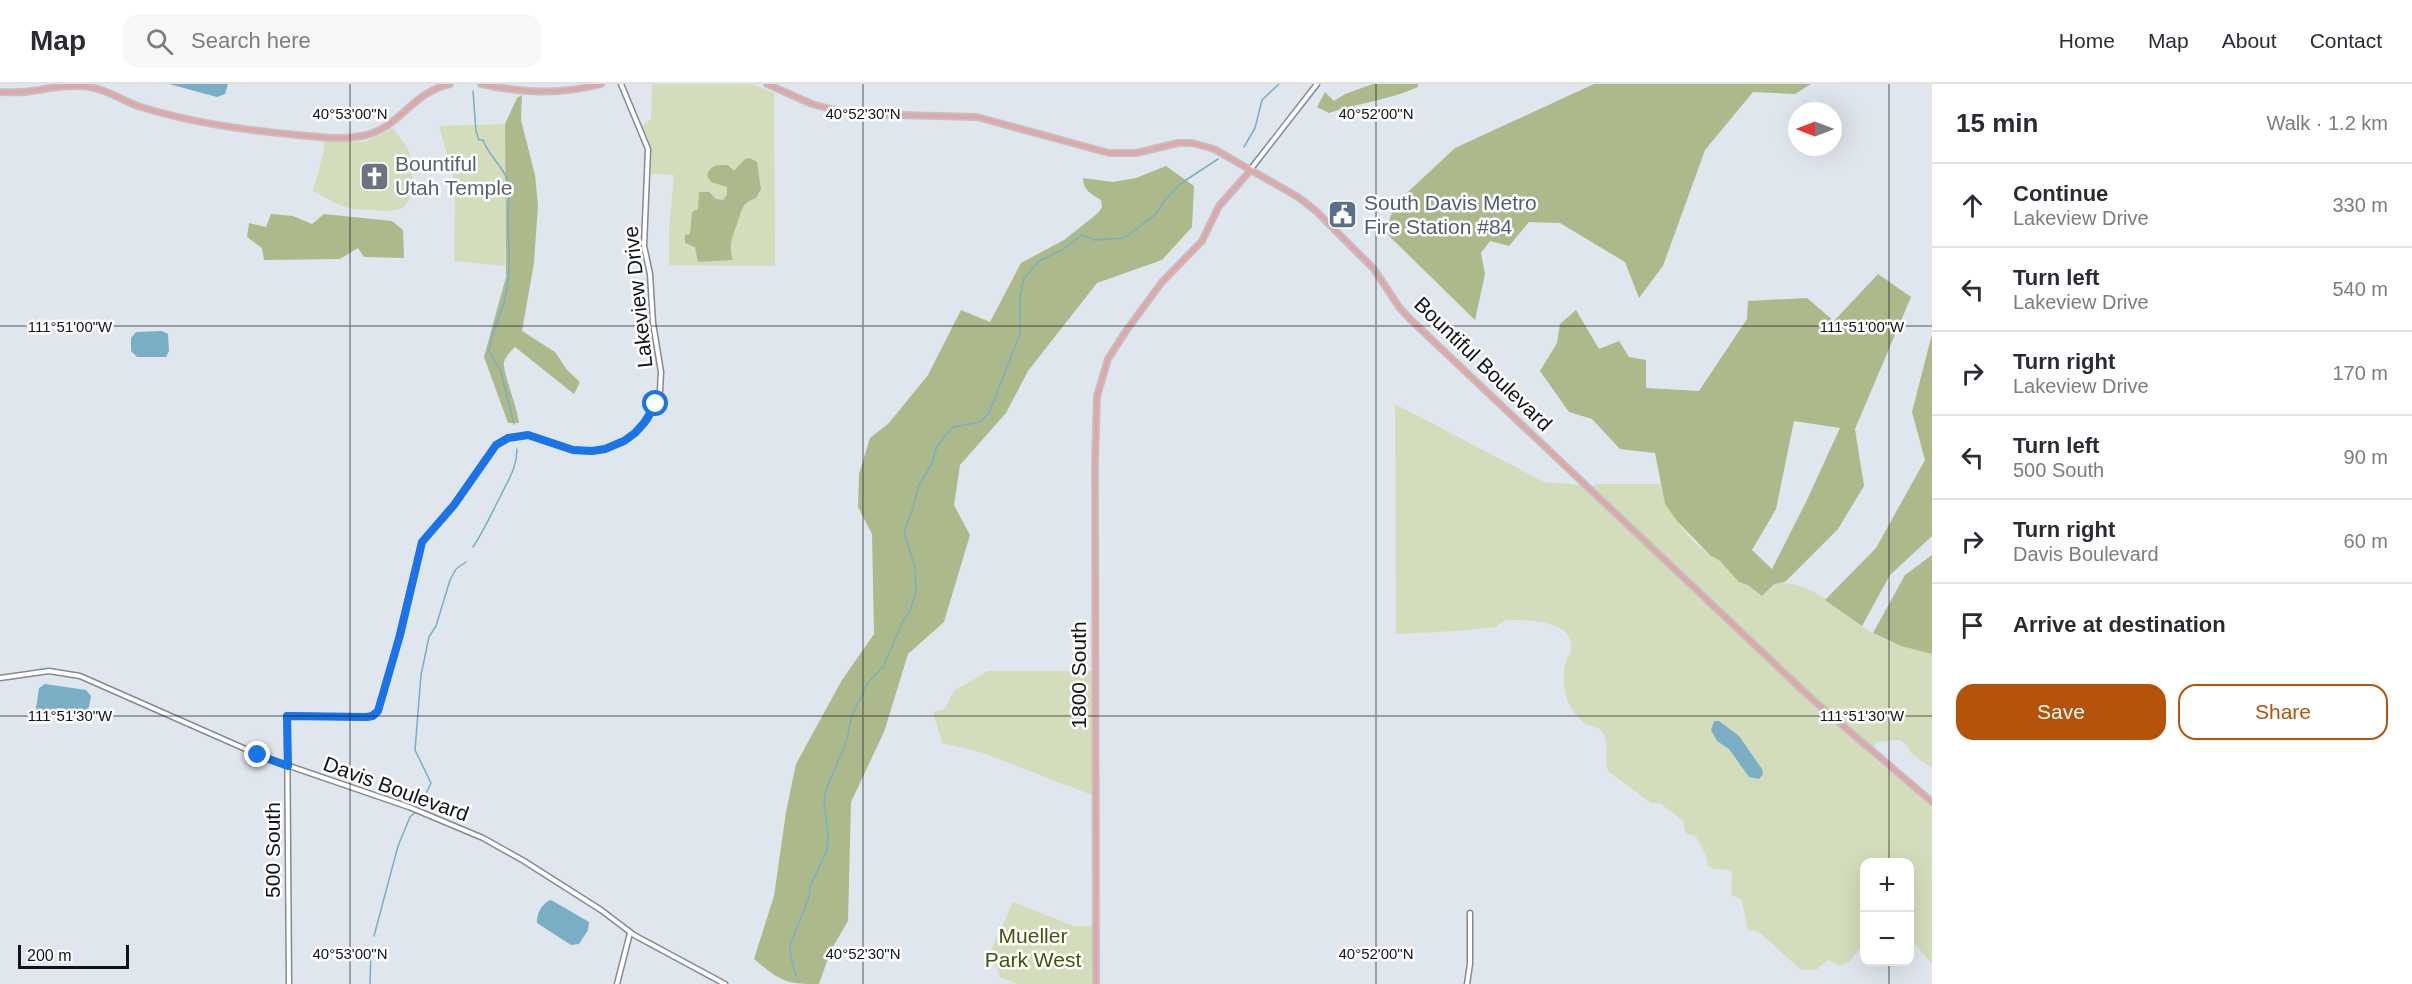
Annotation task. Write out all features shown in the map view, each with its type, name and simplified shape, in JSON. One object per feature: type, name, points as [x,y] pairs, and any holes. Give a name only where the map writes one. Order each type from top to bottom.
[{"type":"main road","points":[[0,92],[83,86],[106,91],[147,109],[234,129],[348,138],[368,135],[382,129],[394,122],[422,95],[450,84]]},
{"type":"main road","points":[[481,84],[540,93],[580,89],[601,84]]},
{"type":"main road","name":"Bountiful Boulevard","points":[[767,84],[812,104],[838,111],[860,114],[977,117],[1108,153],[1136,153],[1178,143],[1200,145],[1222,152],[1250,171],[1298,197],[1316,211],[1374,269],[1396,304],[1410,319],[1813,700],[1932,802]]},
{"type":"main road","name":"1800 South","points":[[1096,984],[1095,412],[1098,389],[1104,368],[1126,331],[1162,282],[1202,242],[1219,206],[1250,171]]},
{"type":"street","name":"Lakeview Drive","points":[[287,716],[366,717],[373,716],[378,711],[398,644],[422,542],[454,505],[496,445],[508,438],[528,435],[573,450],[599,450],[618,444],[631,436],[654,409],[662,377],[653,323],[650,274],[644,246],[648,149],[621,84]]},
{"type":"street","points":[[1250,171],[1317,84]]},
{"type":"street","name":"Davis Boulevard","points":[[0,678],[49,671],[80,676],[258,755],[426,814],[504,849],[602,910],[630,933],[725,984]]},
{"type":"street","name":"500 South","points":[[287,716],[289,984]]},
{"type":"street","points":[[1467,984],[1470,964],[1470,913]]},
{"type":"street","points":[[617,984],[630,933]]},
{"type":"green space","points":[[652,84],[752,84],[774,93],[775,266],[669,265],[669,228],[674,175],[651,174],[651,146],[642,126],[651,119]]},
{"type":"green space","points":[[1373,84],[1418,84],[1418,87],[1329,113],[1317,107],[1325,92],[1334,101],[1345,94]]},
{"type":"green space","points":[[1594,84],[1811,84],[1795,94],[1753,92],[1705,150],[1663,266],[1639,298],[1625,262],[1560,223],[1529,222],[1509,246],[1490,241],[1481,253],[1485,274],[1475,320],[1385,232],[1395,204],[1455,148]]},
{"type":"green space","points":[[522,95],[521,120],[535,175],[538,205],[534,263],[522,331],[555,352],[567,370],[580,382],[574,394],[515,347],[506,358],[504,366],[519,423],[508,423],[484,357],[506,277],[505,124],[517,98]]},
{"type":"green space","points":[[505,124],[505,266],[454,261],[455,183],[439,126]]},
{"type":"green space","points":[[393,128],[407,148],[411,159],[411,193],[405,206],[394,211],[352,209],[313,191],[324,150],[324,141],[365,142]]},
{"type":"green space","points":[[750,158],[757,162],[761,189],[756,198],[747,202],[741,211],[731,241],[733,260],[698,262],[695,247],[685,243],[685,235],[690,234],[692,212],[698,209],[699,192],[709,192],[716,199],[723,200],[727,195],[727,187],[711,182],[707,176],[708,172],[712,167],[721,165],[728,165],[734,171],[745,159]]},
{"type":"green space","points":[[1166,166],[1194,186],[1192,227],[1162,260],[1097,283],[1028,371],[1006,413],[960,465],[954,505],[970,535],[944,622],[908,654],[884,732],[851,802],[848,921],[831,950],[819,984],[790,982],[777,977],[754,959],[774,896],[786,812],[796,764],[842,680],[874,634],[872,534],[858,507],[859,474],[870,438],[889,423],[928,375],[961,310],[990,322],[1021,263],[1064,240],[1098,213],[1102,207],[1101,200],[1086,189],[1083,178],[1113,182],[1136,178]]},
{"type":"green space","points":[[271,214],[293,216],[312,224],[324,214],[392,221],[403,230],[404,258],[364,257],[358,248],[340,259],[264,260],[262,248],[247,237],[249,223],[266,227]]},
{"type":"green space","points":[[1878,274],[1911,297],[1855,429],[1864,486],[1838,529],[1785,582],[1774,584],[1762,596],[1748,585],[1739,582],[1677,521],[1665,504],[1655,453],[1620,449],[1592,419],[1569,412],[1540,371],[1557,343],[1560,324],[1576,310],[1599,349],[1619,341],[1629,357],[1646,360],[1646,388],[1699,391],[1747,319],[1748,301],[1807,298],[1834,321]],"holes":[[[1794,421],[1840,428],[1806,502],[1772,569],[1752,550],[1776,509]]]},
{"type":"green space","points":[[1932,334],[1932,536],[1890,575],[1862,626],[1825,600],[1876,548],[1925,460],[1912,412]]},
{"type":"green space","points":[[1395,404],[1544,482],[1594,486],[1595,484],[1660,484],[1667,503],[1684,530],[1698,546],[1714,557],[1774,584],[1787,583],[1813,591],[1878,636],[1932,654],[1932,768],[1912,754],[1908,746],[1900,740],[1876,742],[1870,755],[1932,807],[1932,964],[1914,943],[1914,858],[1860,858],[1860,949],[1850,961],[1841,966],[1828,960],[1816,970],[1801,970],[1758,931],[1748,930],[1741,899],[1731,895],[1732,872],[1708,866],[1706,855],[1696,837],[1686,833],[1683,821],[1660,803],[1651,803],[1608,771],[1606,739],[1598,728],[1580,720],[1567,699],[1564,675],[1571,652],[1570,640],[1557,626],[1535,621],[1505,620],[1496,627],[1396,634]]},
{"type":"green space","points":[[1932,555],[1932,654],[1901,646],[1873,633],[1905,575]]},
{"type":"green space","points":[[988,671],[1092,671],[1092,795],[980,752],[942,743],[933,712],[945,709],[954,691]]},
{"type":"green space","name":"Mueller Park West","points":[[1013,902],[1074,926],[1092,926],[1092,984],[1017,984],[1000,977],[991,950]]},
{"type":"water","points":[[169,84],[228,84],[225,94],[217,97]]},
{"type":"water","points":[[162,331],[168,334],[169,351],[166,357],[137,357],[131,351],[131,338],[136,332]]},
{"type":"water","points":[[45,684],[86,690],[91,696],[87,716],[80,721],[40,715],[36,709],[39,688]]},
{"type":"water","points":[[1714,721],[1719,721],[1739,736],[1762,769],[1763,774],[1759,779],[1749,777],[1729,749],[1717,741],[1711,730]]},
{"type":"water","points":[[551,900],[589,922],[588,930],[579,944],[571,945],[537,923],[541,909]]},
{"type":"waterway","points":[[1244,147],[1255,128],[1262,100],[1279,84]]},
{"type":"waterway","points":[[473,91],[476,131],[479,140],[483,140],[505,174],[508,185],[508,284],[489,351],[501,372],[514,424]]},
{"type":"waterway","points":[[796,975],[790,945],[809,897],[810,887],[827,850],[828,835],[824,800],[826,790],[847,740],[851,718],[868,682],[883,667],[903,621],[910,611],[916,592],[915,568],[904,532],[918,487],[931,465],[937,446],[953,427],[980,422],[989,413],[1020,334],[1020,296],[1024,278],[1039,261],[1062,250],[1082,235],[1094,240],[1124,238],[1156,214],[1164,201],[1180,184],[1218,159]]},
{"type":"waterway","points":[[473,547],[511,474],[517,449]]},
{"type":"waterway","points":[[374,936],[398,846],[410,817],[419,809],[431,783],[415,750],[421,675],[429,637],[436,626],[450,580],[456,569],[466,562]]},
{"type":"waterway","points":[[370,984],[371,949]]},
{"type":"place","name":"Bountiful Utah Temple","points":[[374,176]]},
{"type":"place","name":"South Davis Metro Fire Station #84","points":[[1343,215]]},
{"type":"route","points":[[258,755],[288,766],[287,716],[366,717],[373,716],[378,711],[400,635],[422,542],[454,505],[496,445],[517,435],[534,435],[557,446],[573,450],[605,449],[624,441],[635,433],[656,404]]}]
